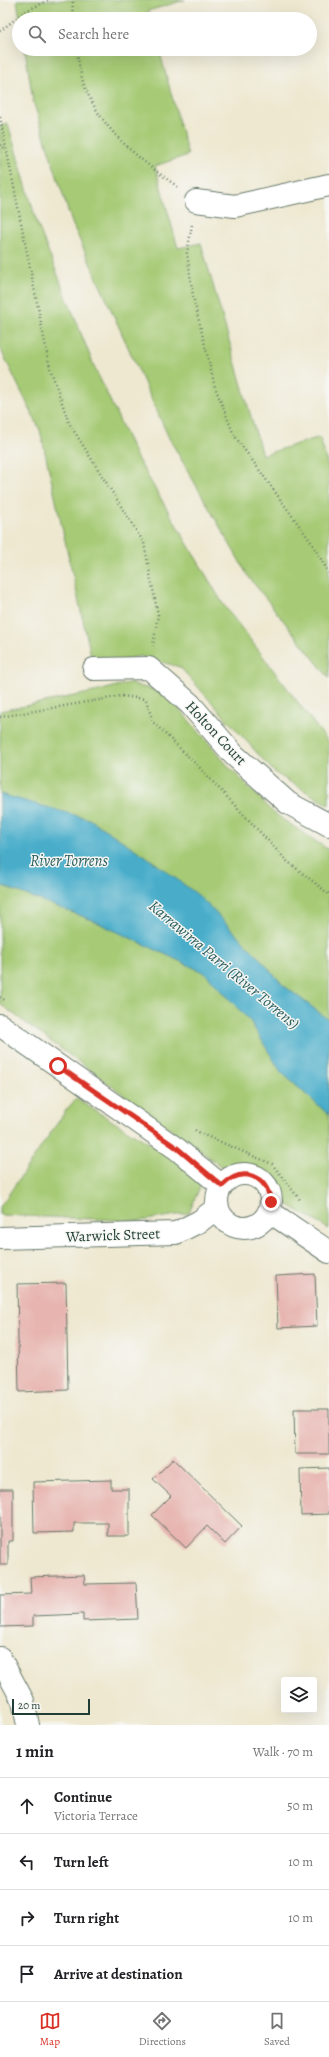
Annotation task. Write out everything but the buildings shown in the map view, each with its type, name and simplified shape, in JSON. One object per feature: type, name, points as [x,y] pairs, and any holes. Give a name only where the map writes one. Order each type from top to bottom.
[{"type":"street","points":[[196,201],[235,206],[329,185]]},
{"type":"street","points":[[94,669],[149,668]]},
{"type":"street","name":"Holton Court","points":[[149,668],[190,704],[234,756],[288,803],[329,825]]},
{"type":"street","points":[[0,1025],[177,1148],[222,1186]]},
{"type":"street","points":[[239,1175],[248,1175],[258,1178],[269,1193],[270,1212],[262,1221],[253,1226],[238,1228],[226,1221],[218,1207],[217,1198],[222,1186],[229,1179],[239,1175]]},
{"type":"street","name":"Warwick Street","points":[[0,1238],[176,1233],[200,1221],[218,1207]]},
{"type":"street","points":[[270,1212],[329,1252]]},
{"type":"street","points":[[0,1658],[23,1701],[28,1725]]},
{"type":"path","points":[[25,12],[49,0]]},
{"type":"path","points":[[72,12],[73,0]]},
{"type":"path","points":[[0,31],[12,22]]},
{"type":"path","points":[[78,56],[84,84],[102,118],[132,153],[196,201],[187,253],[193,296],[215,387],[234,435],[311,542],[329,573]]},
{"type":"path","points":[[0,117],[50,368],[64,410],[69,423],[144,543],[158,615],[149,668],[146,699],[153,722],[199,767],[287,861],[329,894]]},
{"type":"path","points":[[0,144],[7,150]]},
{"type":"path","points":[[0,717],[122,696],[146,699]]},
{"type":"path","points":[[0,997],[13,1006]]},
{"type":"path","points":[[191,1127],[204,1135],[272,1164],[299,1200],[305,1204]]},
{"type":"green space","points":[[17,0],[185,0],[148,12],[19,12]]},
{"type":"green space","points":[[26,56],[161,56],[188,155],[155,166],[178,248],[201,243],[262,455],[320,437],[329,470],[329,678],[248,576],[169,438],[72,223],[33,101]]},
{"type":"green space","points":[[8,124],[37,223],[94,366],[137,458],[223,604],[329,743],[329,805],[275,773],[180,667],[139,656],[94,669],[40,430],[0,348],[0,126]]},
{"type":"green space","points":[[128,683],[157,691],[174,703],[229,767],[275,814],[329,850],[329,1229],[280,1200],[268,1181],[257,1169],[243,1165],[222,1167],[0,1004],[0,711],[99,691]]},
{"type":"green space","points":[[76,1099],[190,1168],[201,1184],[189,1213],[140,1221],[0,1215],[0,1207],[67,1109]]},
{"type":"water","name":"River Torrens","points":[[0,794],[89,819],[147,857],[198,895],[256,954],[283,985],[329,1020],[329,1115],[281,1072],[250,1021],[205,973],[92,920],[0,885]]},
{"type":"route","points":[[58,1066],[177,1148],[222,1186],[229,1179],[239,1175],[248,1175],[258,1178],[265,1184],[271,1202]]},
{"type":"water label","name":"Karrawirra Parri (River Torrens)","points":[[224,965]]}]
